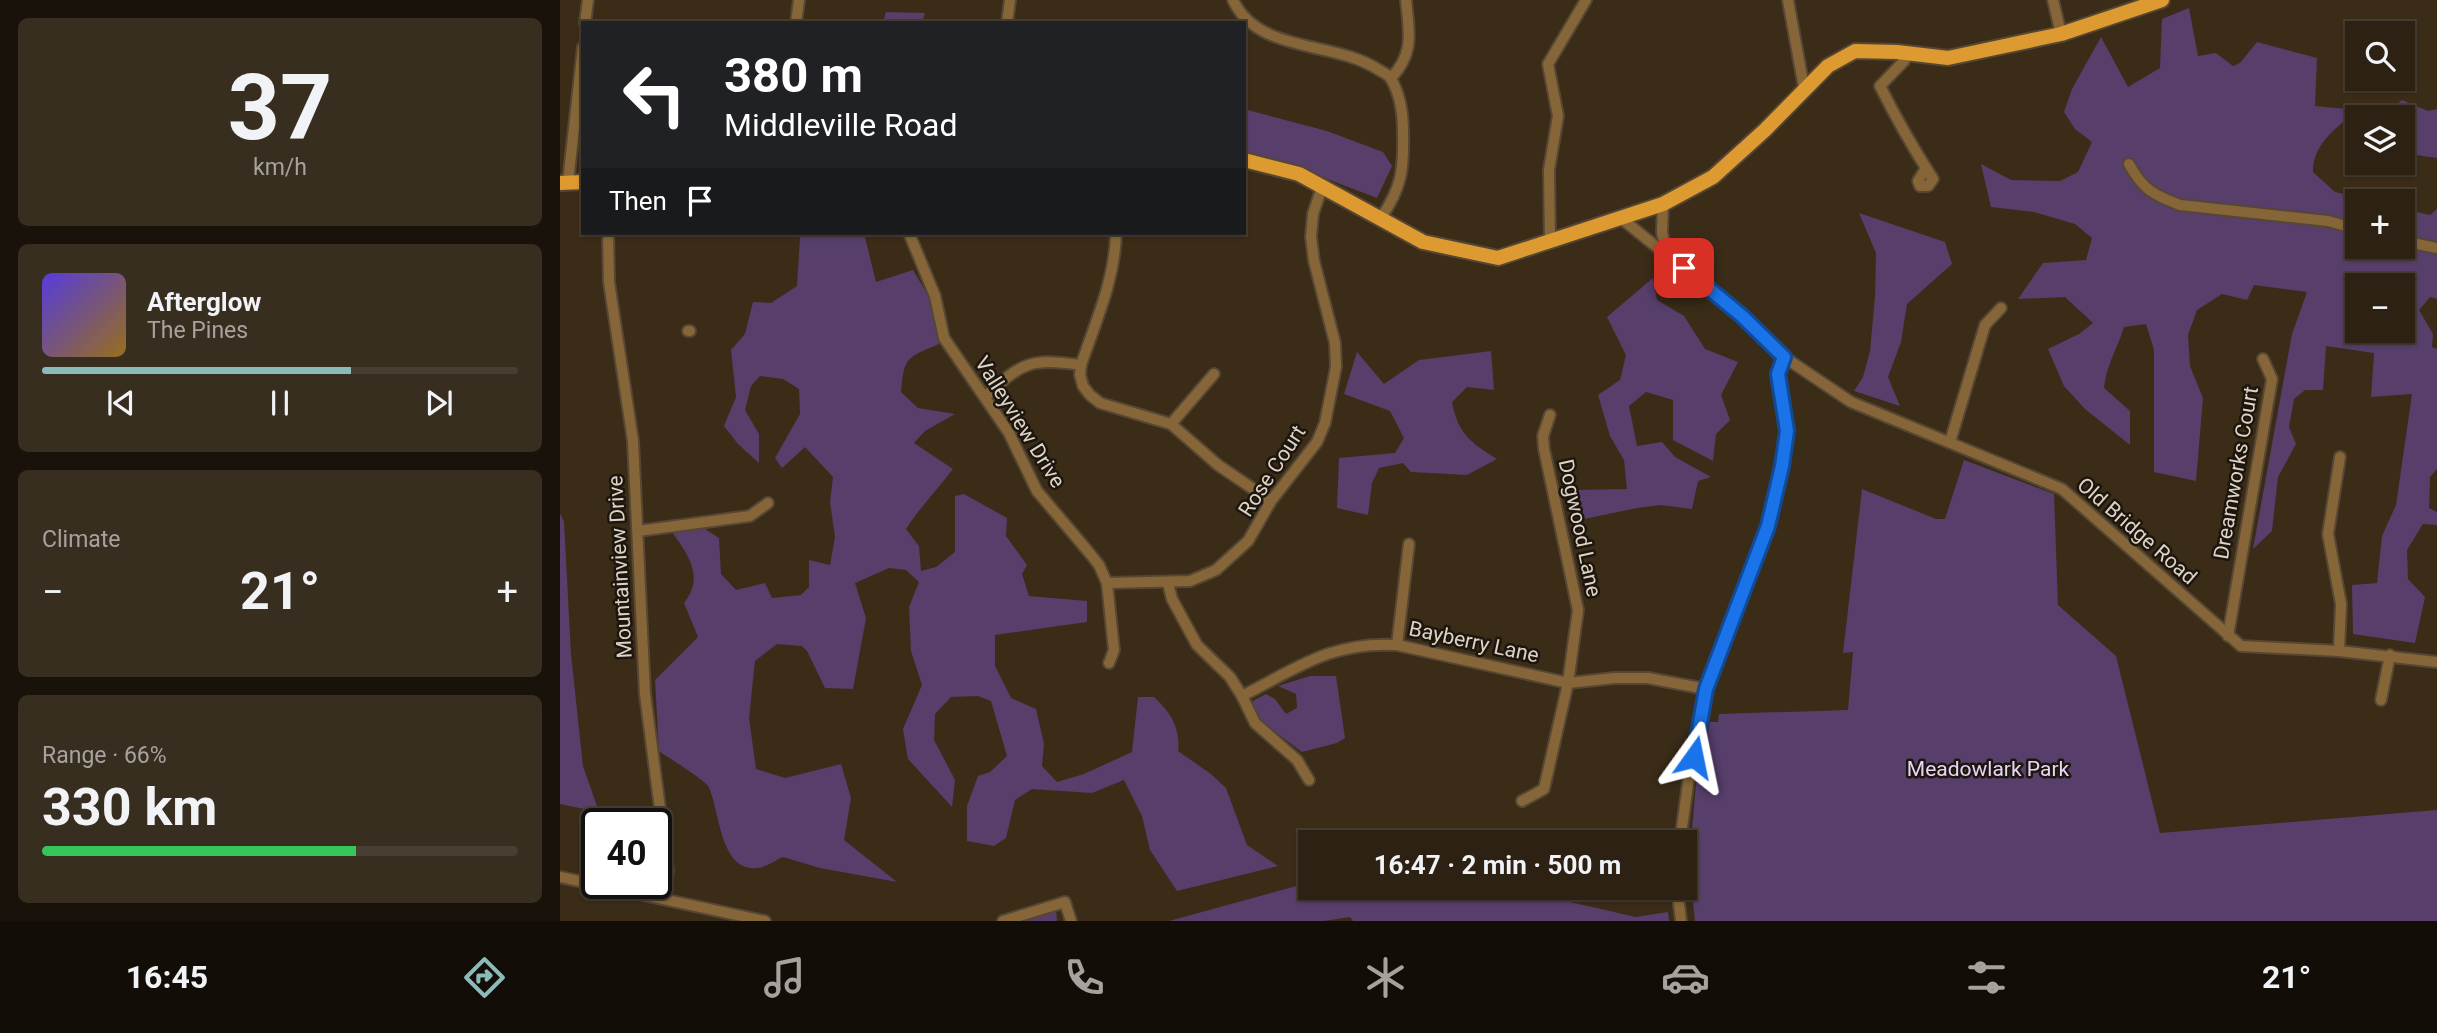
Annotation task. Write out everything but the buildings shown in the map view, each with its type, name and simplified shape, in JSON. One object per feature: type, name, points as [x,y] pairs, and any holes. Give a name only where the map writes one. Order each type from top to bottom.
[{"type":"main road","points":[[1246,161],[1299,174],[1423,242],[1498,258],[1664,204],[1713,177],[1765,130],[1828,66],[1856,51],[1948,58],[2061,34],[2162,0]]},
{"type":"street","points":[[585,21],[588,0]]},
{"type":"street","points":[[796,21],[799,0]]},
{"type":"street","points":[[1007,21],[1010,0]]},
{"type":"street","points":[[1233,0],[1240,14],[1255,28],[1277,37],[1349,55],[1370,64],[1391,78],[1403,116],[1404,163],[1395,197],[1381,218]]},
{"type":"street","points":[[1391,78],[1402,65],[1409,47],[1406,0]]},
{"type":"street","points":[[1550,242],[1549,170],[1558,116],[1548,64],[1586,0]]},
{"type":"street","points":[[1788,0],[1804,88]]},
{"type":"street","points":[[2053,0],[2061,34]]},
{"type":"street","points":[[1908,53],[1880,86],[1901,129],[1926,168]]},
{"type":"street","points":[[570,182],[581,68]]},
{"type":"street","points":[[2129,164],[2139,183],[2157,196],[2180,205],[2328,221],[2345,226]]},
{"type":"street","name":"Rose Court","points":[[1107,583],[1190,581],[1216,570],[1248,541],[1271,501],[1317,442],[1325,423],[1336,366],[1335,343],[1314,261],[1311,237],[1313,214],[1322,187]]},
{"type":"street","points":[[1664,204],[1662,232],[1666,253]]},
{"type":"street","name":"Old Bridge Road","points":[[1622,219],[1742,316],[1784,357],[1851,402],[2063,489],[2241,646],[2390,655],[2437,662]]},
{"type":"street","name":"Mountainview Drive","points":[[608,235],[609,282],[634,442],[645,694],[660,808]]},
{"type":"street","name":"Valleyview Drive","points":[[910,235],[935,296],[944,338],[1009,433],[1037,491],[1099,565],[1107,583],[1114,650],[1110,663]]},
{"type":"street","points":[[1116,235],[1106,293],[1081,365],[1083,386],[1100,402],[1171,424],[1218,465],[1271,501]]},
{"type":"street","points":[[2415,243],[2437,248]]},
{"type":"street","points":[[1950,442],[1985,325],[2001,308]]},
{"type":"street","points":[[1682,830],[1706,689],[1768,526],[1782,466],[1787,431],[1778,374],[1784,357]]},
{"type":"street","name":"Dreamworks Court","points":[[2228,636],[2272,379],[2263,359]]},
{"type":"street","points":[[985,397],[1011,372],[1036,361],[1081,365]]},
{"type":"street","points":[[1171,424],[1214,374]]},
{"type":"street","name":"Dogwood Lane","points":[[1522,801],[1544,789],[1568,683],[1578,610],[1544,449],[1543,436],[1550,415]]},
{"type":"street","points":[[2339,651],[2341,604],[2328,534],[2340,457]]},
{"type":"street","points":[[638,531],[750,516],[768,503]]},
{"type":"street","points":[[1397,645],[1409,544]]},
{"type":"street","points":[[1168,583],[1172,599],[1197,645],[1230,677],[1255,723],[1297,760],[1309,780]]},
{"type":"street","name":"Bayberry Lane","points":[[1242,696],[1329,651],[1364,644],[1397,645],[1568,683],[1648,678],[1706,689]]},
{"type":"street","points":[[2381,700],[2390,655]]},
{"type":"street","points":[[560,877],[581,881]]},
{"type":"street","points":[[664,899],[765,921]]},
{"type":"street","points":[[1678,900],[1681,921]]},
{"type":"street","points":[[1003,921],[1065,902],[1071,921]]},
{"type":"green space","points":[[2189,8],[2198,56],[2216,53],[2233,66],[2240,63],[2257,42],[2317,58],[2315,106],[2345,109],[2345,120],[2321,145],[2313,172],[2335,192],[2345,194],[2345,259],[2415,259],[2415,212],[2430,215],[2437,209],[2437,299],[2430,297],[2419,310],[2433,334],[2432,347],[2437,349],[2437,469],[2430,477],[2429,508],[2437,512],[2437,525],[2423,524],[2407,550],[2408,579],[2425,597],[2415,643],[2353,634],[2352,585],[2377,583],[2382,536],[2396,505],[2412,394],[2371,397],[2374,353],[2326,346],[2323,390],[2305,390],[2294,399],[2289,427],[2296,444],[2278,477],[2272,531],[2253,549],[2292,334],[2307,292],[2254,285],[2247,300],[2222,294],[2197,310],[2188,335],[2190,366],[2203,398],[2196,481],[2154,472],[2154,350],[2146,324],[2124,327],[2105,379],[2104,388],[2130,411],[2130,445],[2085,409],[2064,386],[2048,349],[2079,334],[2093,323],[2065,297],[2018,299],[2043,263],[2086,260],[2092,238],[2075,224],[2034,212],[1991,207],[1981,164],[2011,180],[2060,181],[2078,172],[2092,142],[2075,129],[2064,112],[2072,89],[2101,37],[2128,87],[2160,68],[2162,19]]},
{"type":"green space","points":[[886,12],[925,13],[923,21],[884,21]]},
{"type":"green space","points":[[2402,100],[2414,105],[2396,105]]},
{"type":"green space","points":[[2415,106],[2428,111],[2437,109],[2437,158],[2415,155]]},
{"type":"green space","points":[[1246,110],[1327,131],[1383,152],[1392,166],[1377,198],[1296,167],[1246,153]]},
{"type":"green space","points":[[1859,213],[1945,242],[1952,264],[1907,304],[1901,342],[1888,377],[1900,406],[1854,391],[1863,377],[1870,351],[1875,297],[1876,253]]},
{"type":"green space","points":[[797,235],[864,235],[876,282],[913,270],[929,297],[939,344],[909,360],[904,371],[901,392],[918,408],[955,414],[925,431],[914,443],[953,469],[906,529],[919,546],[921,571],[936,567],[955,552],[955,496],[964,494],[1007,518],[1006,536],[1027,565],[1022,574],[1029,596],[1087,601],[1087,622],[995,635],[995,666],[1011,698],[1036,709],[1044,744],[1042,766],[1057,782],[1084,774],[1132,752],[1138,697],[1154,697],[1173,721],[1178,735],[1178,751],[1226,788],[1247,845],[1278,866],[1177,891],[1150,850],[1142,816],[1124,780],[1092,793],[1032,789],[1015,800],[1006,838],[994,846],[967,841],[967,806],[978,776],[990,772],[1007,756],[991,701],[978,696],[951,697],[935,714],[934,740],[955,780],[952,807],[908,759],[903,729],[922,685],[911,651],[909,607],[919,582],[906,570],[889,568],[855,583],[866,618],[853,689],[825,688],[802,646],[777,644],[755,661],[749,718],[756,769],[785,778],[841,764],[851,798],[844,840],[897,882],[820,868],[783,857],[758,868],[745,867],[735,860],[723,837],[708,786],[659,751],[655,680],[698,637],[684,603],[693,584],[692,566],[672,532],[705,529],[719,538],[721,574],[736,590],[765,583],[772,598],[801,595],[809,587],[809,560],[830,565],[835,537],[830,502],[833,477],[805,447],[782,468],[775,458],[800,414],[799,389],[783,379],[760,376],[751,386],[745,410],[759,434],[759,463],[738,444],[724,426],[736,397],[731,350],[745,334],[753,302],[771,303],[797,286],[800,238]]},
{"type":"green space","points":[[1653,278],[1657,300],[1684,316],[1705,349],[1738,362],[1721,395],[1730,420],[1716,434],[1713,461],[1673,440],[1673,400],[1646,392],[1629,406],[1637,446],[1662,442],[1675,457],[1711,477],[1698,481],[1692,509],[1661,505],[1584,519],[1574,490],[1627,489],[1624,460],[1610,436],[1598,395],[1620,380],[1626,355],[1607,317]]},
{"type":"green space","points":[[1491,351],[1494,390],[1467,387],[1452,402],[1462,430],[1480,448],[1497,459],[1467,475],[1411,472],[1403,463],[1379,468],[1372,483],[1368,515],[1337,508],[1339,458],[1395,453],[1404,438],[1390,411],[1344,394],[1357,352],[1384,384],[1419,360]]},
{"type":"green space","name":"Meadowlark Park","points":[[1964,460],[2054,494],[2058,605],[2116,656],[2160,833],[2437,810],[2437,921],[1695,921],[1693,900],[1697,900],[1697,830],[1692,830],[1696,784],[1710,722],[1718,722],[1719,714],[1848,710],[1853,652],[1843,653],[1862,489],[1936,519],[1945,519]]},
{"type":"green space","points":[[560,514],[564,522],[571,654],[583,766],[598,808],[560,804]]},
{"type":"green space","points":[[1310,676],[1336,676],[1345,738],[1337,743],[1302,752],[1258,719],[1251,702],[1266,694],[1275,699],[1286,714],[1297,708],[1296,694],[1278,686]]},
{"type":"green space","points":[[1298,886],[1298,900],[1561,900],[1636,917],[1668,912],[1669,921],[1353,921],[1350,917],[1324,921],[1169,921]]},
{"type":"green space","points":[[1056,910],[1057,921],[1016,921]]},
{"type":"route","points":[[1684,268],[1742,316],[1784,357],[1778,374],[1787,431],[1768,526],[1706,689],[1694,757]]}]
